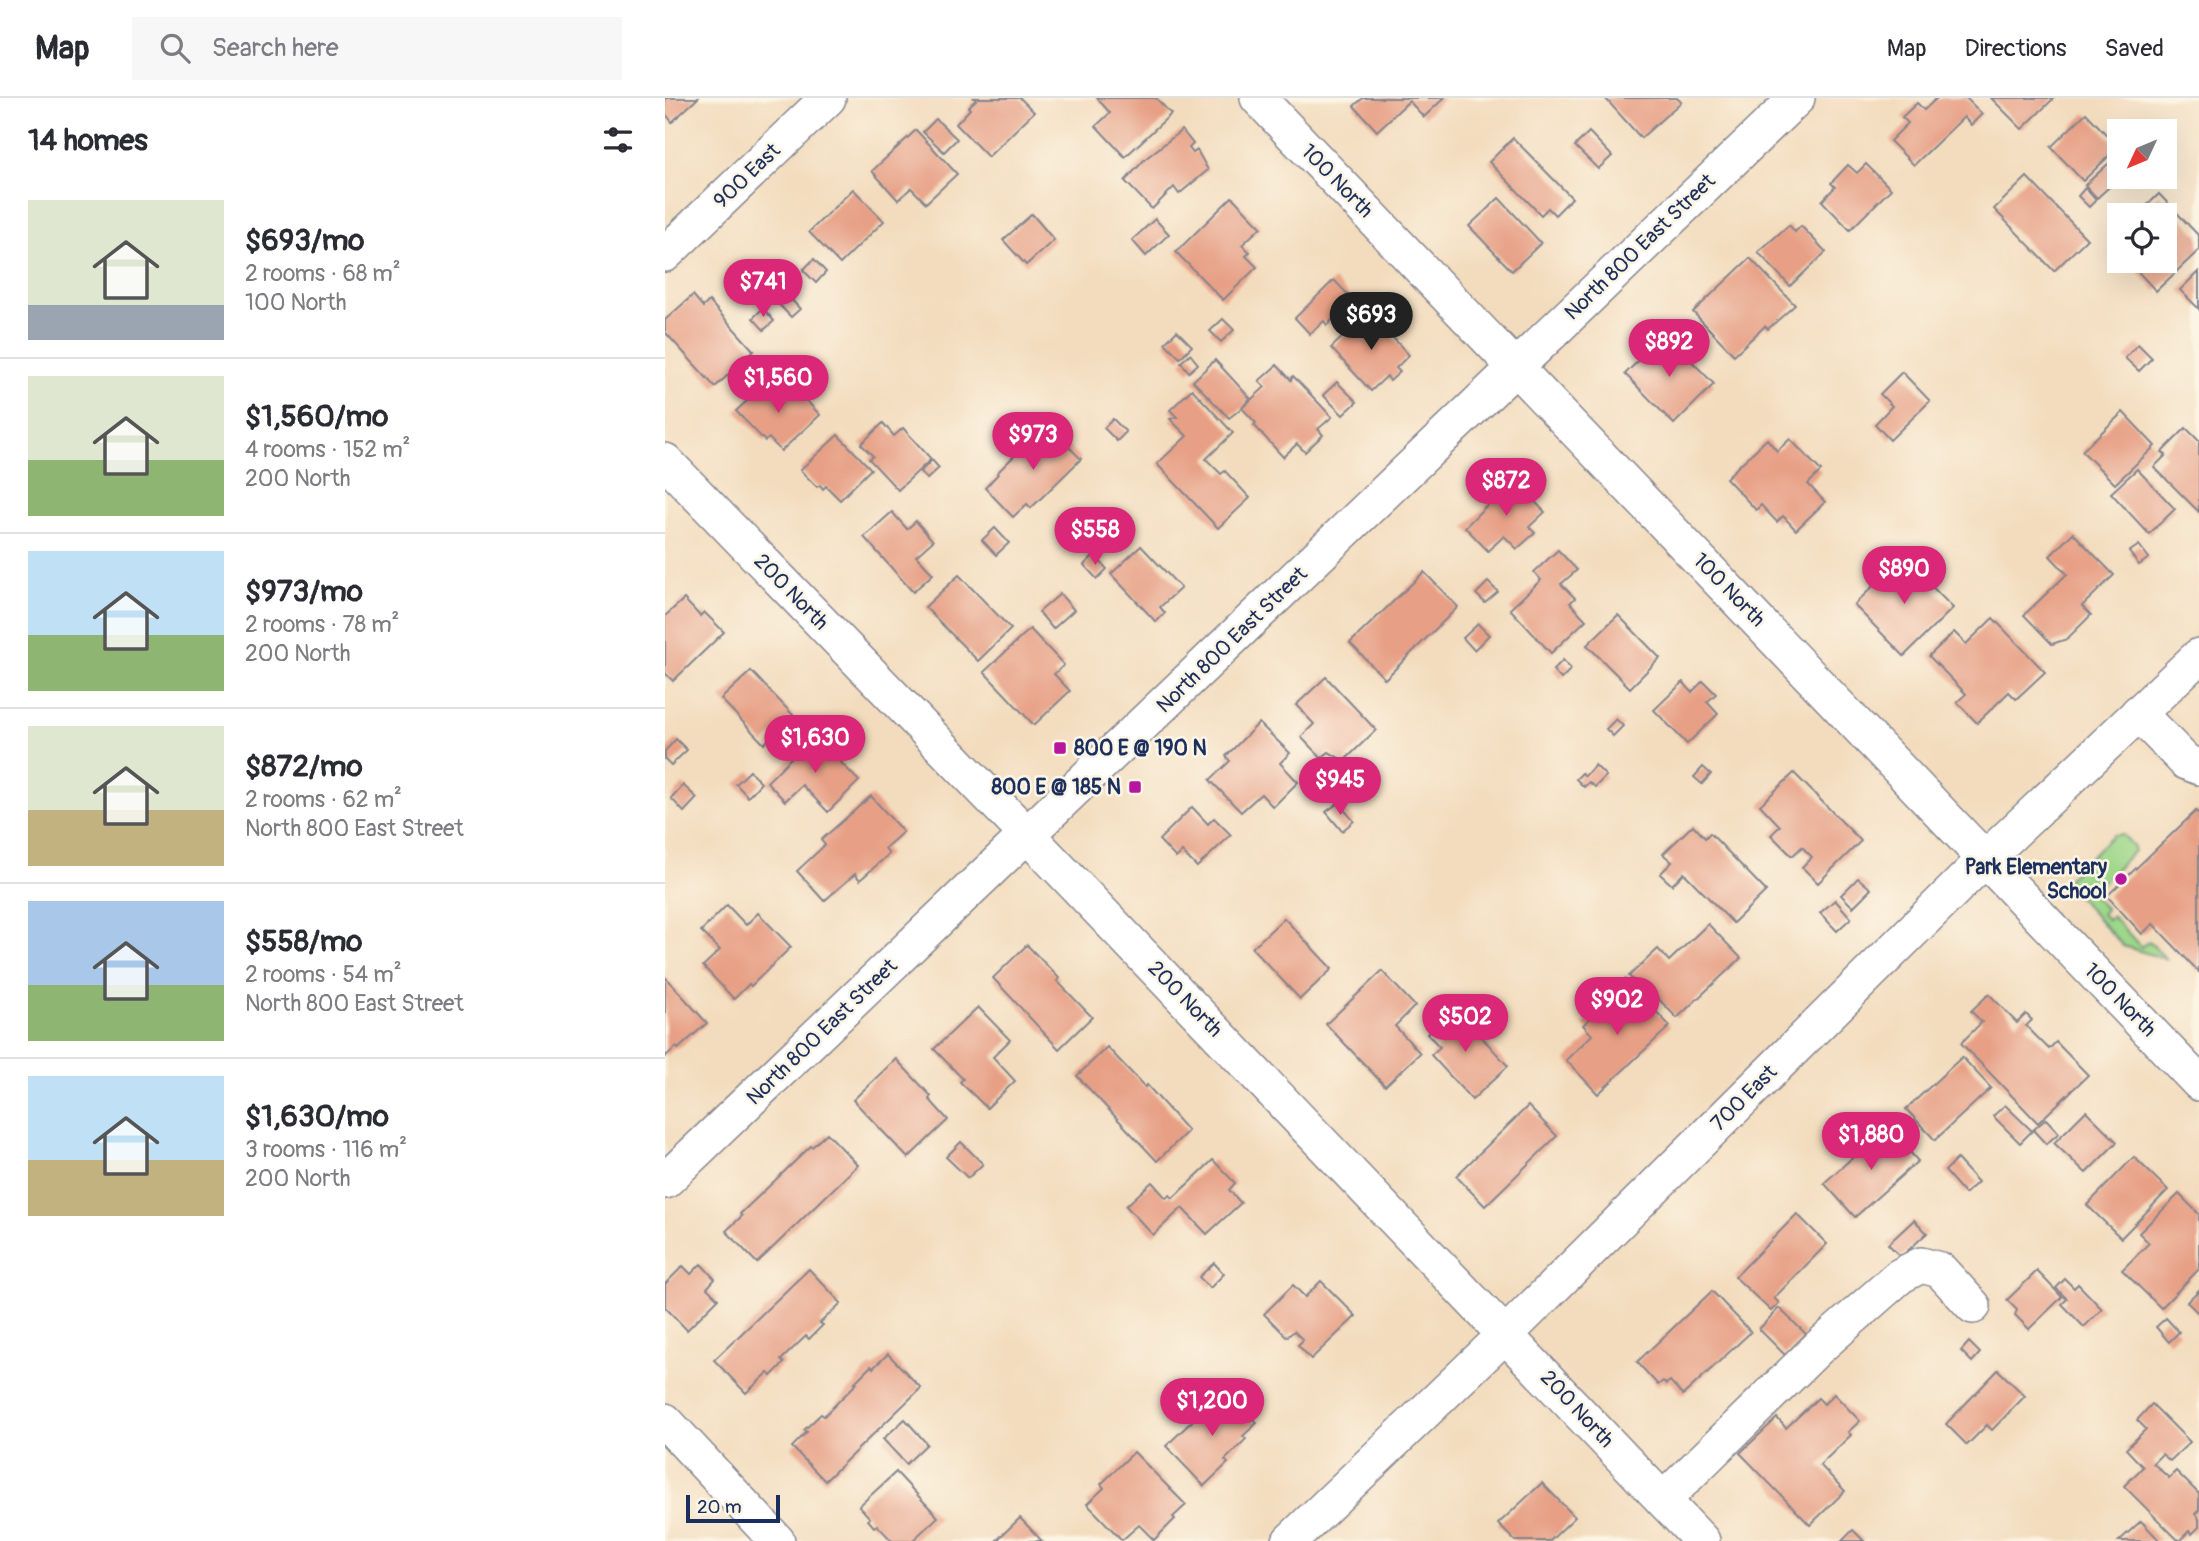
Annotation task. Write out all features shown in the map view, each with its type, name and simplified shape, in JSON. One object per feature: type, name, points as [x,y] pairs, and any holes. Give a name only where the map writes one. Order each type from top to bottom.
[{"type":"street","name":"900 East","points":[[665,254],[828,98]]},
{"type":"street","name":"100 North","points":[[1258,98],[2199,1083]]},
{"type":"street","name":"North 800 East Street","points":[[665,1181],[1797,98]]},
{"type":"street","name":"200 North","points":[[665,461],[1028,836],[1702,1541]]},
{"type":"street","name":"700 East","points":[[1290,1541],[1506,1334],[1985,859],[2199,656]]},
{"type":"street","points":[[2138,713],[2186,762],[2199,767]]},
{"type":"street","points":[[1663,1500],[1818,1348],[1900,1276],[1921,1265],[1940,1270],[1973,1306]]},
{"type":"street","points":[[665,1421],[778,1541]]},
{"type":"green space","points":[[2113,835],[2123,835],[2134,847],[2134,851],[2091,894],[2106,909],[2102,914],[2108,920],[2112,916],[2141,947],[2149,941],[2166,959],[2123,946],[2068,886],[2068,878]]},
{"type":"building","points":[[665,98],[698,98],[672,122],[665,113]]},
{"type":"building","points":[[974,98],[1020,98],[1034,112],[988,157],[956,124],[970,109],[968,107],[976,100]]},
{"type":"building","points":[[1097,98],[1156,98],[1171,114],[1125,157],[1096,126],[1110,113]]},
{"type":"building","points":[[1363,98],[1444,98],[1424,117],[1409,101],[1377,131],[1354,106]]},
{"type":"building","points":[[1605,98],[1677,98],[1681,102],[1641,138]]},
{"type":"building","points":[[1937,98],[1966,98],[1982,114],[1971,125],[1964,117],[1914,165],[1890,141],[1908,123],[1902,117],[1917,103],[1924,110]]},
{"type":"building","points":[[1991,98],[2054,98],[2022,129]]},
{"type":"building","points":[[2086,113],[2107,135],[2107,158],[2083,181],[2051,147]]},
{"type":"building","points":[[936,119],[957,139],[944,152],[923,132]]},
{"type":"building","points":[[916,130],[957,174],[926,203],[911,188],[898,200],[872,171]]},
{"type":"building","points":[[1182,130],[1193,144],[1189,148],[1193,153],[1197,150],[1208,170],[1179,194],[1174,187],[1152,209],[1125,181],[1145,159]]},
{"type":"building","points":[[1589,132],[1612,156],[1598,169],[1575,146]]},
{"type":"building","points":[[1513,138],[1572,198],[1555,215],[1548,208],[1541,215],[1489,162]]},
{"type":"building","points":[[1866,164],[1891,189],[1850,230],[1822,201],[1835,187],[1831,183],[1848,165],[1857,173]]},
{"type":"building","points":[[2107,165],[2107,189],[2097,198],[2085,185]]},
{"type":"building","points":[[2027,177],[2087,239],[2054,271],[1994,209]]},
{"type":"building","points":[[2085,188],[2096,200],[2089,207],[2078,196]]},
{"type":"building","points":[[853,189],[884,221],[840,264],[809,232]]},
{"type":"building","points":[[2159,194],[2168,203],[2150,203]]},
{"type":"building","points":[[1232,197],[1261,227],[1242,245],[1250,252],[1246,256],[1257,267],[1223,300],[1176,252]]},
{"type":"building","points":[[1499,198],[1541,243],[1512,271],[1469,226]]},
{"type":"building","points":[[2177,213],[2199,236],[2199,250],[2177,271]]},
{"type":"building","points":[[1032,214],[1054,240],[1026,265],[1003,240]]},
{"type":"building","points":[[1155,219],[1169,234],[1146,256],[1132,240]]},
{"type":"building","points":[[1789,225],[1795,232],[1801,226],[1826,252],[1790,286],[1758,252]]},
{"type":"building","points":[[1750,258],[1795,305],[1768,329],[1765,326],[1734,355],[1693,312]]},
{"type":"building","points":[[814,259],[826,272],[816,283],[803,270]]},
{"type":"building","points":[[2199,271],[2199,309],[2180,290]]},
{"type":"building","points":[[2139,273],[2175,273],[2156,291]]},
{"type":"building","points":[[1334,280],[1353,300],[1327,325],[1324,321],[1310,334],[1295,318]]},
{"type":"building","points":[[779,286],[800,309],[791,317],[770,295]]},
{"type":"building","points":[[693,295],[703,307],[709,301],[754,351],[715,387],[665,332],[665,320]]},
{"type":"building","points":[[763,308],[774,321],[764,330],[753,318]]},
{"type":"building","points":[[1369,312],[1409,355],[1396,368],[1400,372],[1390,381],[1387,376],[1371,391],[1331,348]]},
{"type":"building","points":[[1223,319],[1234,330],[1221,342],[1210,331]]},
{"type":"building","points":[[1177,331],[1192,346],[1180,358],[1165,343]]},
{"type":"building","points":[[1665,334],[1714,384],[1674,424],[1625,374]]},
{"type":"building","points":[[2138,344],[2152,358],[2139,371],[2125,358]]},
{"type":"building","points":[[1190,354],[1198,364],[1189,372],[1181,362]]},
{"type":"building","points":[[1215,360],[1250,398],[1229,418],[1193,381]]},
{"type":"building","points":[[1277,365],[1291,380],[1293,376],[1332,417],[1318,429],[1323,435],[1305,452],[1297,444],[1283,457],[1242,408],[1265,387],[1259,381]]},
{"type":"building","points":[[1902,372],[1930,401],[1890,440],[1875,424],[1892,406],[1880,394]]},
{"type":"building","points":[[789,382],[820,415],[781,451],[769,438],[765,441],[736,411],[764,385],[775,396]]},
{"type":"building","points":[[1337,382],[1357,402],[1343,415],[1323,395]]},
{"type":"building","points":[[1192,389],[1233,433],[1206,459],[1221,474],[1225,471],[1250,498],[1218,528],[1157,464],[1187,436],[1170,419],[1177,417],[1170,410]]},
{"type":"building","points":[[2123,412],[2155,446],[2115,484],[2082,451]]},
{"type":"building","points":[[1113,419],[1126,432],[1117,441],[1104,428]]},
{"type":"building","points":[[883,423],[894,436],[903,428],[931,459],[898,490],[869,459],[873,456],[861,444]]},
{"type":"building","points":[[1046,424],[1081,459],[1031,508],[1027,504],[1013,517],[985,488]]},
{"type":"building","points":[[2186,428],[2199,441],[2199,512],[2154,467],[2166,455],[2162,452]]},
{"type":"building","points":[[838,435],[871,469],[840,500],[826,486],[823,489],[820,485],[817,487],[800,470]]},
{"type":"building","points":[[1767,439],[1777,451],[1790,439],[1821,471],[1808,484],[1825,502],[1796,530],[1783,516],[1777,522],[1761,505],[1756,510],[1726,478]]},
{"type":"building","points":[[932,460],[939,468],[927,479],[920,472]]},
{"type":"building","points":[[2137,469],[2175,509],[2149,534],[2111,493]]},
{"type":"building","points":[[1513,479],[1545,512],[1529,527],[1535,533],[1517,549],[1504,536],[1488,551],[1465,527]]},
{"type":"building","points":[[892,512],[907,529],[916,521],[933,541],[916,556],[933,574],[913,592],[864,537]]},
{"type":"building","points":[[995,528],[1009,543],[996,555],[982,540]]},
{"type":"building","points":[[2073,533],[2114,575],[2082,606],[2091,615],[2067,639],[2052,644],[2024,615],[2067,574],[2050,556]]},
{"type":"building","points":[[2139,545],[2149,558],[2139,565],[2129,552]]},
{"type":"building","points":[[1141,546],[1181,588],[1160,607],[1165,613],[1156,622],[1111,574]]},
{"type":"building","points":[[1558,550],[1577,570],[1561,584],[1575,598],[1570,603],[1586,620],[1551,653],[1510,609],[1541,580],[1534,572]]},
{"type":"building","points":[[1094,555],[1107,569],[1097,579],[1084,565]]},
{"type":"building","points":[[1903,557],[1953,608],[1904,656],[1854,605]]},
{"type":"building","points":[[1424,572],[1458,607],[1385,679],[1350,643]]},
{"type":"building","points":[[959,575],[1011,629],[978,661],[925,607]]},
{"type":"building","points":[[1488,582],[1498,592],[1485,603],[1476,594]]},
{"type":"building","points":[[1060,594],[1074,610],[1053,629],[1039,612]]},
{"type":"building","points":[[684,599],[700,616],[704,612],[724,632],[673,681],[665,673],[665,616]]},
{"type":"building","points":[[1618,615],[1660,658],[1630,688],[1587,645]]},
{"type":"building","points":[[1993,618],[2045,672],[2016,699],[2009,692],[1977,723],[1957,702],[1966,694],[1929,656],[1954,632],[1966,644]]},
{"type":"building","points":[[1478,624],[1489,635],[1474,650],[1463,638]]},
{"type":"building","points":[[1030,629],[1064,665],[1054,674],[1070,691],[1034,725],[984,672]]},
{"type":"building","points":[[1563,660],[1571,669],[1561,679],[1553,670]]},
{"type":"building","points":[[751,671],[793,715],[764,744],[721,699]]},
{"type":"building","points":[[1326,677],[1376,730],[1344,761],[1329,752],[1321,758],[1301,737],[1314,724],[1296,705]]},
{"type":"building","points":[[1703,681],[1716,694],[1707,702],[1718,714],[1687,744],[1654,710],[1683,682],[1692,692]]},
{"type":"building","points":[[1616,719],[1623,726],[1613,736],[1606,729]]},
{"type":"building","points":[[1259,723],[1290,753],[1280,763],[1298,782],[1273,807],[1261,794],[1241,812],[1210,780],[1230,761],[1226,756]]},
{"type":"building","points":[[814,735],[859,781],[828,812],[802,785],[785,801],[767,782]]},
{"type":"building","points":[[676,739],[687,750],[671,765],[665,759],[665,751]]},
{"type":"building","points":[[1595,765],[1606,776],[1595,787],[1589,782],[1584,787],[1576,779],[1582,773],[1585,776]]},
{"type":"building","points":[[1703,767],[1711,774],[1702,784],[1694,777]]},
{"type":"building","points":[[750,771],[761,783],[748,797],[736,784]]},
{"type":"building","points":[[1794,773],[1861,841],[1818,883],[1802,867],[1812,857],[1802,847],[1792,856],[1771,835],[1780,826],[1760,805]]},
{"type":"building","points":[[683,785],[697,798],[684,812],[671,798]]},
{"type":"building","points":[[871,796],[903,832],[885,848],[889,854],[860,880],[855,874],[824,901],[797,871],[825,845],[821,840]]},
{"type":"building","points":[[1338,803],[1354,821],[1342,831],[1326,812]]},
{"type":"building","points":[[1192,807],[1208,824],[1214,818],[1231,835],[1197,867],[1182,852],[1176,858],[1159,840]]},
{"type":"building","points":[[2196,811],[2199,814],[2199,972],[2153,924],[2142,934],[2107,896]]},
{"type":"building","points":[[1693,825],[1705,838],[1710,833],[1766,891],[1733,923],[1684,873],[1672,885],[1660,874],[1672,862],[1663,854]]},
{"type":"building","points":[[1858,878],[1871,889],[1853,907],[1841,895]]},
{"type":"building","points":[[1835,900],[1851,918],[1837,931],[1820,913]]},
{"type":"building","points":[[727,905],[746,925],[758,913],[791,947],[734,999],[703,966],[720,950],[701,931]]},
{"type":"building","points":[[1284,918],[1332,969],[1300,999],[1252,948]]},
{"type":"building","points":[[1708,924],[1741,958],[1677,1018],[1646,986],[1642,990],[1629,976],[1658,949],[1669,961]]},
{"type":"building","points":[[1027,945],[1092,1017],[1059,1049],[993,978]]},
{"type":"building","points":[[1382,971],[1415,1006],[1395,1026],[1420,1053],[1385,1086],[1326,1024]]},
{"type":"building","points":[[665,977],[707,1023],[665,1057]]},
{"type":"building","points":[[1625,979],[1670,1026],[1598,1094],[1566,1060],[1592,1035],[1583,1025],[1609,1000],[1619,1010],[1621,1007],[1609,994]]},
{"type":"building","points":[[1989,994],[2017,1023],[2026,1014],[2032,1020],[2026,1026],[2049,1049],[2056,1042],[2088,1075],[2038,1123],[1961,1043],[1982,1022],[1971,1011]]},
{"type":"building","points":[[978,1007],[1010,1040],[993,1057],[1015,1081],[987,1108],[960,1082],[963,1079],[934,1049]]},
{"type":"building","points":[[1455,1008],[1508,1066],[1472,1100],[1431,1055],[1440,1047],[1427,1034]]},
{"type":"building","points":[[1107,1047],[1145,1087],[1147,1085],[1188,1131],[1157,1161],[1077,1076]]},
{"type":"building","points":[[1962,1057],[1991,1088],[1935,1140],[1906,1109]]},
{"type":"building","points":[[896,1059],[931,1096],[929,1099],[948,1120],[908,1158],[853,1100]]},
{"type":"building","points":[[2005,1105],[2032,1131],[2020,1143],[1993,1116]]},
{"type":"building","points":[[1528,1106],[1557,1136],[1485,1206],[1456,1176]]},
{"type":"building","points":[[2086,1111],[2117,1142],[2086,1173],[2054,1143]]},
{"type":"building","points":[[2046,1119],[2059,1133],[2046,1144],[2033,1130]]},
{"type":"building","points":[[1887,1127],[1918,1161],[1855,1217],[1824,1183]]},
{"type":"building","points":[[827,1133],[858,1165],[757,1263],[726,1231],[742,1216],[740,1214]]},
{"type":"building","points":[[961,1142],[983,1164],[968,1178],[946,1157]]},
{"type":"building","points":[[2134,1157],[2168,1190],[2121,1238],[2087,1205]]},
{"type":"building","points":[[1957,1159],[1978,1182],[1965,1194],[1945,1171]]},
{"type":"building","points":[[1213,1160],[1235,1183],[1229,1190],[1241,1203],[1207,1234],[1182,1208],[1153,1235],[1126,1206],[1152,1182],[1166,1198],[1170,1195],[1173,1198]]},
{"type":"building","points":[[2179,1194],[2199,1214],[2199,1269],[2161,1308],[2122,1270],[2149,1243],[2139,1233]]},
{"type":"building","points":[[1797,1214],[1827,1244],[1774,1298],[1779,1303],[1771,1311],[1735,1277]]},
{"type":"building","points":[[1914,1220],[1927,1233],[1901,1257],[1888,1244]]},
{"type":"building","points":[[1214,1263],[1224,1274],[1210,1288],[1199,1277]]},
{"type":"building","points":[[701,1264],[715,1279],[707,1288],[718,1299],[687,1330],[665,1307],[665,1284],[683,1266],[691,1274]]},
{"type":"building","points":[[809,1269],[841,1303],[820,1323],[823,1325],[809,1339],[806,1336],[781,1360],[784,1363],[771,1376],[768,1373],[746,1393],[714,1360]]},
{"type":"building","points":[[2037,1271],[2062,1297],[2029,1329],[2015,1315],[2017,1310],[2007,1300]]},
{"type":"building","points":[[2065,1279],[2074,1288],[2078,1284],[2102,1309],[2084,1327],[2062,1304],[2067,1299],[2056,1288]]},
{"type":"building","points":[[1321,1281],[1356,1316],[1311,1359],[1298,1345],[1303,1340],[1294,1331],[1287,1337],[1264,1314],[1293,1285],[1305,1297]]},
{"type":"building","points":[[2199,1290],[2199,1314],[2187,1302]]},
{"type":"building","points":[[1712,1291],[1751,1332],[1683,1395],[1670,1381],[1666,1384],[1663,1381],[1658,1385],[1637,1362]]},
{"type":"building","points":[[1779,1308],[1806,1334],[1785,1355],[1759,1329]]},
{"type":"building","points":[[2166,1318],[2179,1332],[2169,1342],[2156,1327]]},
{"type":"building","points":[[1969,1342],[1980,1353],[1972,1362],[1961,1351]]},
{"type":"building","points":[[888,1354],[921,1388],[825,1481],[792,1447],[807,1432],[804,1430],[821,1414],[824,1416],[871,1366],[873,1368]]},
{"type":"building","points":[[1998,1370],[2025,1396],[1992,1430],[1987,1425],[1967,1445],[1946,1424]]},
{"type":"building","points":[[1227,1391],[1257,1423],[1243,1436],[1246,1439],[1225,1460],[1228,1463],[1204,1486],[1166,1446]]},
{"type":"building","points":[[1834,1394],[1860,1421],[1848,1432],[1851,1435],[1820,1465],[1845,1491],[1810,1525],[1740,1453],[1777,1418],[1786,1428],[1818,1398],[1824,1404]]},
{"type":"building","points":[[2152,1404],[2190,1442],[2170,1461],[2162,1454],[2153,1463],[2169,1478],[2176,1471],[2199,1494],[2199,1510],[2195,1514],[2199,1519],[2199,1527],[2192,1534],[2189,1531],[2179,1541],[2124,1486],[2143,1467],[2126,1449],[2146,1429],[2137,1420]]},
{"type":"building","points":[[905,1419],[927,1444],[906,1464],[883,1439]]},
{"type":"building","points":[[1134,1452],[1186,1505],[1154,1540],[1139,1525],[1122,1540],[1087,1504],[1104,1488],[1101,1484]]},
{"type":"building","points":[[896,1472],[938,1517],[912,1541],[892,1541],[877,1525],[874,1527],[859,1506]]},
{"type":"building","points":[[1542,1483],[1575,1517],[1550,1541],[1515,1541],[1498,1524]]},
{"type":"building","points":[[1020,1518],[1042,1541],[996,1541]]},
{"type":"building","points":[[2141,1521],[2160,1541],[2119,1541]]},
{"type":"building","points":[[1853,1530],[1864,1541],[1842,1541]]},
{"type":"place","name":"800 E @ 190 N","points":[[1060,748]]},
{"type":"place","name":"800 E @ 185 N","points":[[1135,787]]},
{"type":"place","name":"Park Elementary School","points":[[2121,879]]}]
